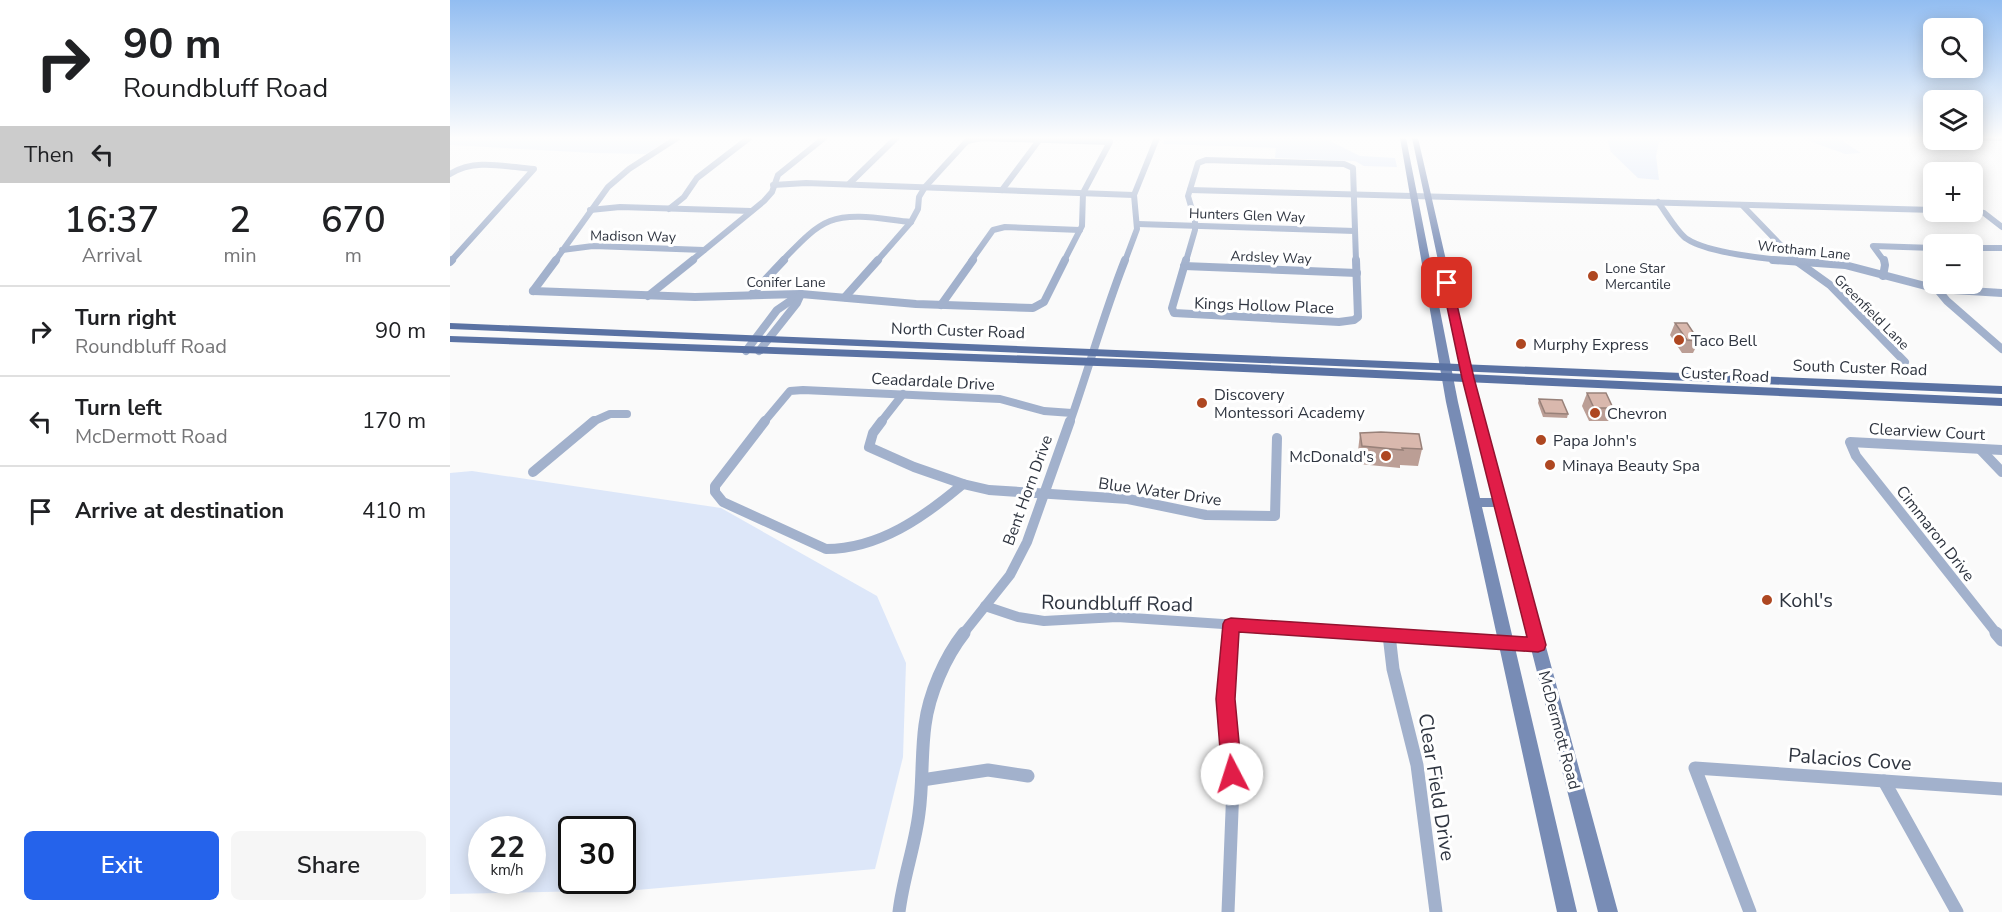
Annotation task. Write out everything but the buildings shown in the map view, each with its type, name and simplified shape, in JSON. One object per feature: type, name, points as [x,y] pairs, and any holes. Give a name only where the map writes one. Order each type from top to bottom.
[{"type":"main road","name":"McDermott Road","points":[[1411,181],[1446,372],[1566,912]]},
{"type":"main road","name":"McDermott Road","points":[[1425,181],[1467,373],[1608,912]]},
{"type":"main road","points":[[1426,259],[1442,260]]},
{"type":"main road","name":"North Custer Road","points":[[450,326],[1446,372]]},
{"type":"main road","name":"North Custer Road","points":[[450,339],[746,351],[1092,357]]},
{"type":"main road","name":"Custer Road","points":[[1446,372],[2002,402]]},
{"type":"main road","name":"South Custer Road","points":[[1467,373],[2002,390]]},
{"type":"main road","points":[[1474,502],[1501,503]]},
{"type":"street","points":[[450,262],[524,181]]},
{"type":"street","points":[[562,250],[590,210],[615,181]]},
{"type":"street","points":[[669,209],[684,197],[695,181]]},
{"type":"street","points":[[648,296],[764,201],[776,181]]},
{"type":"street","points":[[849,184],[853,181]]},
{"type":"street","points":[[845,297],[911,222],[918,209],[919,197],[931,181]]},
{"type":"street","points":[[1002,190],[1009,181]]},
{"type":"street","points":[[941,305],[990,232],[996,229],[1080,230],[1083,193],[1090,181]]},
{"type":"street","name":"Bent Horn Drive","points":[[899,912],[903,880],[919,814],[925,723],[938,680],[953,647],[1022,555],[1092,357],[1106,309],[1138,224],[1134,195],[1140,181]]},
{"type":"street","points":[[1184,266],[1195,225],[1188,201],[1193,181]]},
{"type":"street","points":[[1354,181],[1357,273]]},
{"type":"street","points":[[774,185],[849,184],[1134,195]]},
{"type":"street","points":[[1190,190],[1923,210]]},
{"type":"street","name":"Wrotham Lane","points":[[1658,202],[1686,239],[1749,256],[1845,265],[1923,286]]},
{"type":"street","name":"Greenfield Lane","points":[[1743,206],[1795,260],[1830,285],[1905,362]]},
{"type":"street","points":[[590,210],[620,207],[751,211]]},
{"type":"street","points":[[1983,213],[2002,227]]},
{"type":"street","points":[[751,295],[823,224],[829,221],[911,222]]},
{"type":"street","name":"Hunters Glen Way","points":[[1138,224],[1355,231]]},
{"type":"street","name":"Conifer Lane","points":[[562,250],[533,291],[695,297],[801,294],[1028,309],[1038,307],[1046,300],[1080,230]]},
{"type":"street","name":"Madison Way","points":[[562,250],[593,246],[704,250]]},
{"type":"street","points":[[1883,276],[1887,269],[1886,262],[1873,246],[1923,248]]},
{"type":"street","points":[[1983,248],[2002,248]]},
{"type":"street","name":"Ardsley Way","points":[[1184,266],[1357,273]]},
{"type":"street","name":"Kings Hollow Place","points":[[1184,266],[1172,308],[1174,313],[1215,316],[1354,320],[1359,314],[1357,273]]},
{"type":"street","name":"Wrotham Lane","points":[[1983,291],[2002,292]]},
{"type":"street","points":[[746,351],[777,310],[784,303],[801,294]]},
{"type":"street","points":[[759,351],[797,303],[801,294]]},
{"type":"street","points":[[1942,294],[2001,348]]},
{"type":"street","name":"Ceadardale Drive","points":[[963,484],[937,508],[910,524],[882,537],[838,551],[826,549],[723,502],[715,492],[716,486],[784,396],[790,392],[803,390],[1000,399],[1044,411],[1072,413]]},
{"type":"street","name":"Blue Water Drive","points":[[903,394],[873,433],[869,447],[904,463],[963,484],[989,490],[1128,499],[1206,515],[1275,516],[1277,438]]},
{"type":"street","points":[[533,472],[597,418],[610,414],[627,414]]},
{"type":"street","name":"Clearview Court","points":[[1850,442],[2002,450]]},
{"type":"street","name":"Cimmaron Drive","points":[[1850,442],[1857,456],[2002,640]]},
{"type":"street","points":[[1980,449],[2002,472]]},
{"type":"street","name":"Roundbluff Road","points":[[985,606],[1018,617],[1044,621],[1117,617],[1538,645]]},
{"type":"street","points":[[1228,912],[1233,853],[1233,786],[1225,699],[1231,624]]},
{"type":"street","name":"Clear Field Drive","points":[[1389,634],[1393,669],[1417,765],[1436,912]]},
{"type":"street","name":"Palacios Cove","points":[[1750,912],[1695,768],[2002,789]]},
{"type":"street","points":[[922,780],[956,773],[992,770],[1016,772],[1028,776]]},
{"type":"street","points":[[1884,781],[1957,912]]},
{"type":"shaded area","points":[[472,471],[721,508],[877,596],[906,663],[903,757],[875,869],[636,890],[636,816],[558,816],[558,892],[546,892],[546,816],[468,816],[468,894],[450,894],[450,473]]},
{"type":"place","name":"Lone Star Mercantile","points":[[1593,276]]},
{"type":"place","name":"Taco Bell","points":[[1679,340]]},
{"type":"place","name":"Murphy Express","points":[[1521,344]]},
{"type":"place","name":"Discovery Montessori Academy","points":[[1202,403]]},
{"type":"place","name":"Chevron","points":[[1595,413]]},
{"type":"place","name":"Papa John's","points":[[1541,440]]},
{"type":"place","name":"McDonald's","points":[[1386,456]]},
{"type":"place","name":"Minaya Beauty Spa","points":[[1550,465]]},
{"type":"place","name":"Kohl's","points":[[1767,600]]},
{"type":"route","points":[[1232,774],[1225,699],[1231,624],[1538,645],[1468,378],[1447,283]]}]
